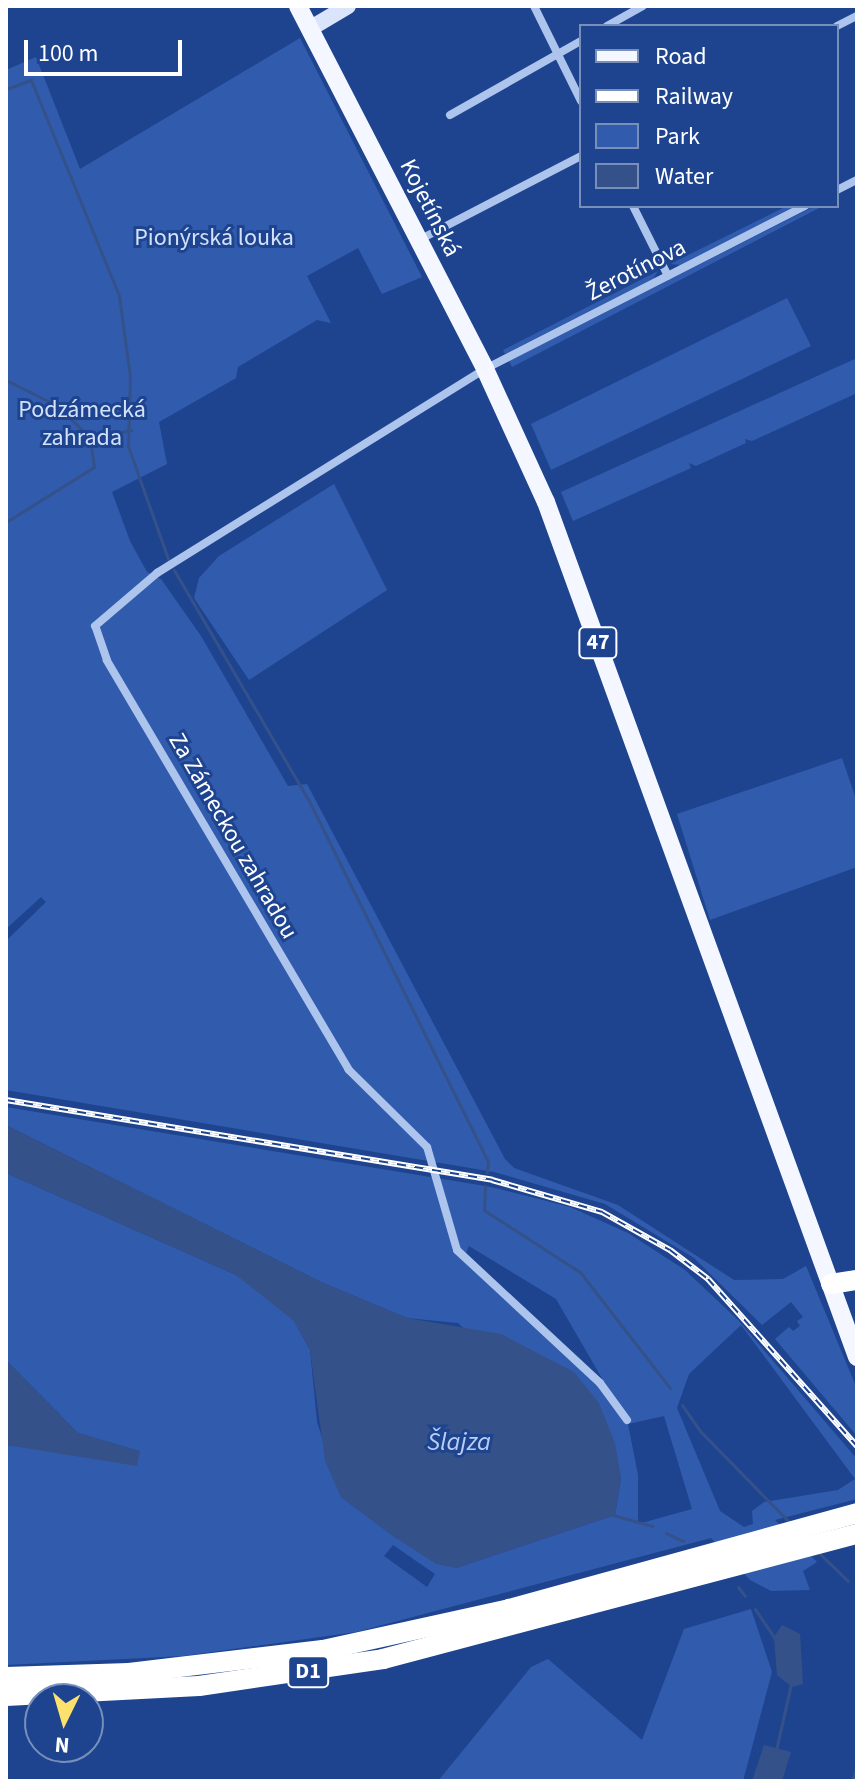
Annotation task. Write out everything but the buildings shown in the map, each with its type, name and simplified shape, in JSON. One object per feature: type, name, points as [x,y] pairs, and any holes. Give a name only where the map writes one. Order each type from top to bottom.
[{"type":"highway","points":[[831,1284],[857,1280]]},
{"type":"highway","points":[[783,1529],[857,1504]]},
{"type":"highway","name":"D1","points":[[6,1677],[230,1663],[426,1630],[783,1529],[857,1513]]},
{"type":"highway","points":[[807,1553],[857,1534]]},
{"type":"highway","points":[[807,1553],[857,1543]]},
{"type":"highway","name":"D1","points":[[6,1696],[159,1690],[328,1669],[807,1553]]},
{"type":"main road","name":"Kojetínská","points":[[298,6],[516,432],[561,541],[831,1284]]},
{"type":"main road","points":[[311,28],[348,6]]},
{"type":"main road","name":"47","points":[[831,1284],[857,1357]]},
{"type":"street","points":[[534,6],[579,97]]},
{"type":"street","points":[[611,24],[643,6]]},
{"type":"street","points":[[839,25],[857,16]]},
{"type":"street","points":[[450,115],[579,42]]},
{"type":"street","points":[[419,240],[579,157]]},
{"type":"street","points":[[839,189],[857,180]]},
{"type":"street","points":[[634,208],[668,276]]},
{"type":"street","name":"Žerotínova","points":[[485,369],[801,208]]},
{"type":"street","name":"Za Zámeckou zahradou","points":[[485,369],[157,573],[103,617],[95,626],[96,639],[349,1070],[427,1147],[457,1250],[600,1383],[627,1420]]},
{"type":"green space","points":[[300,38],[422,277],[382,294],[358,248],[307,276],[331,323],[317,320],[238,367],[236,378],[159,422],[167,464],[112,492],[130,541],[147,572],[161,579],[201,636],[288,786],[307,784],[505,1159],[514,1168],[618,1205],[734,1280],[783,1279],[806,1266],[857,1389],[857,1436],[775,1339],[789,1327],[793,1331],[800,1326],[797,1321],[803,1317],[791,1302],[762,1325],[694,1258],[605,1204],[494,1172],[6,1090],[6,941],[46,902],[41,897],[6,929],[6,70],[36,57],[80,169]]},
{"type":"green space","points":[[783,208],[793,208],[681,265],[670,264]]},
{"type":"green space","points":[[811,208],[819,208],[512,367],[509,361]]},
{"type":"green space","points":[[658,271],[653,279],[505,354],[503,350]]},
{"type":"green space","points":[[787,298],[811,346],[551,470],[531,424]]},
{"type":"green space","points":[[857,358],[857,393],[752,441],[745,439],[746,443],[696,466],[689,463],[691,468],[573,521],[561,492]]},
{"type":"green space","points":[[334,484],[387,590],[249,680],[194,598],[199,578],[219,556]]},
{"type":"green space","points":[[842,758],[857,802],[857,867],[710,920],[677,814]]},
{"type":"green space","points":[[6,1107],[491,1187],[570,1207],[628,1233],[685,1270],[739,1321],[857,1459],[857,1499],[775,1520],[817,1562],[803,1571],[810,1590],[771,1591],[750,1580],[711,1538],[356,1632],[183,1656],[6,1665],[6,1445],[66,1452],[139,1451],[78,1433],[6,1360],[6,1173],[236,1275],[268,1296],[294,1321],[310,1350],[317,1422],[341,1497],[396,1538],[456,1568],[615,1515],[621,1478],[458,1323],[407,1318],[321,1282],[6,1125]],"holes":[[[469,1246],[556,1299],[603,1380],[541,1328],[466,1253]],[[741,1325],[855,1479],[838,1490],[764,1502],[752,1511],[753,1524],[744,1527],[720,1511],[677,1408],[689,1374]],[[664,1416],[692,1509],[638,1524],[638,1475],[628,1424]],[[393,1545],[435,1574],[427,1587],[384,1556]]]},
{"type":"green space","points":[[751,1609],[772,1672],[743,1781],[438,1781],[531,1667],[548,1659],[642,1740],[684,1629]]},
{"type":"water","name":"Šlajza","points":[[6,1125],[321,1282],[407,1318],[501,1334],[574,1372],[599,1403],[615,1443],[621,1477],[615,1515],[456,1568],[436,1564],[341,1497],[325,1461],[310,1350],[294,1321],[236,1275],[6,1173]]},
{"type":"water","points":[[6,1360],[78,1433],[140,1451],[137,1466],[6,1445]]},
{"type":"water","points":[[782,1625],[800,1634],[803,1684],[792,1687],[777,1675],[774,1637]]},
{"type":"water","points":[[764,1745],[791,1752],[782,1781],[752,1781]]},
{"type":"waterway","points":[[6,89],[31,80],[119,296],[130,376],[128,446],[168,559]]},
{"type":"waterway","points":[[6,380],[58,406],[90,438],[131,430]]},
{"type":"waterway","points":[[6,522],[94,467],[90,438]]},
{"type":"waterway","points":[[174,570],[308,799],[488,1161],[487,1172]]},
{"type":"waterway","points":[[485,1186],[484,1210],[580,1272],[670,1388]]},
{"type":"waterway","points":[[682,1405],[701,1432],[789,1522]]},
{"type":"waterway","points":[[613,1515],[652,1526]]},
{"type":"waterway","points":[[666,1533],[683,1541]]},
{"type":"waterway","points":[[819,1553],[848,1581]]},
{"type":"waterway","points":[[738,1587],[745,1596]]},
{"type":"waterway","points":[[755,1609],[775,1639]]},
{"type":"waterway","points":[[776,1750],[791,1684]]},
{"type":"waterway","points":[[852,1781],[857,1766]]},
{"type":"railway","points":[[6,1100],[492,1180],[602,1212],[670,1250],[708,1279],[857,1446]]},
{"type":"park label","name":"Pionýrská louka","points":[[214,238]]},
{"type":"park label","name":"Podzámecká zahrada","points":[[82,424]]}]
